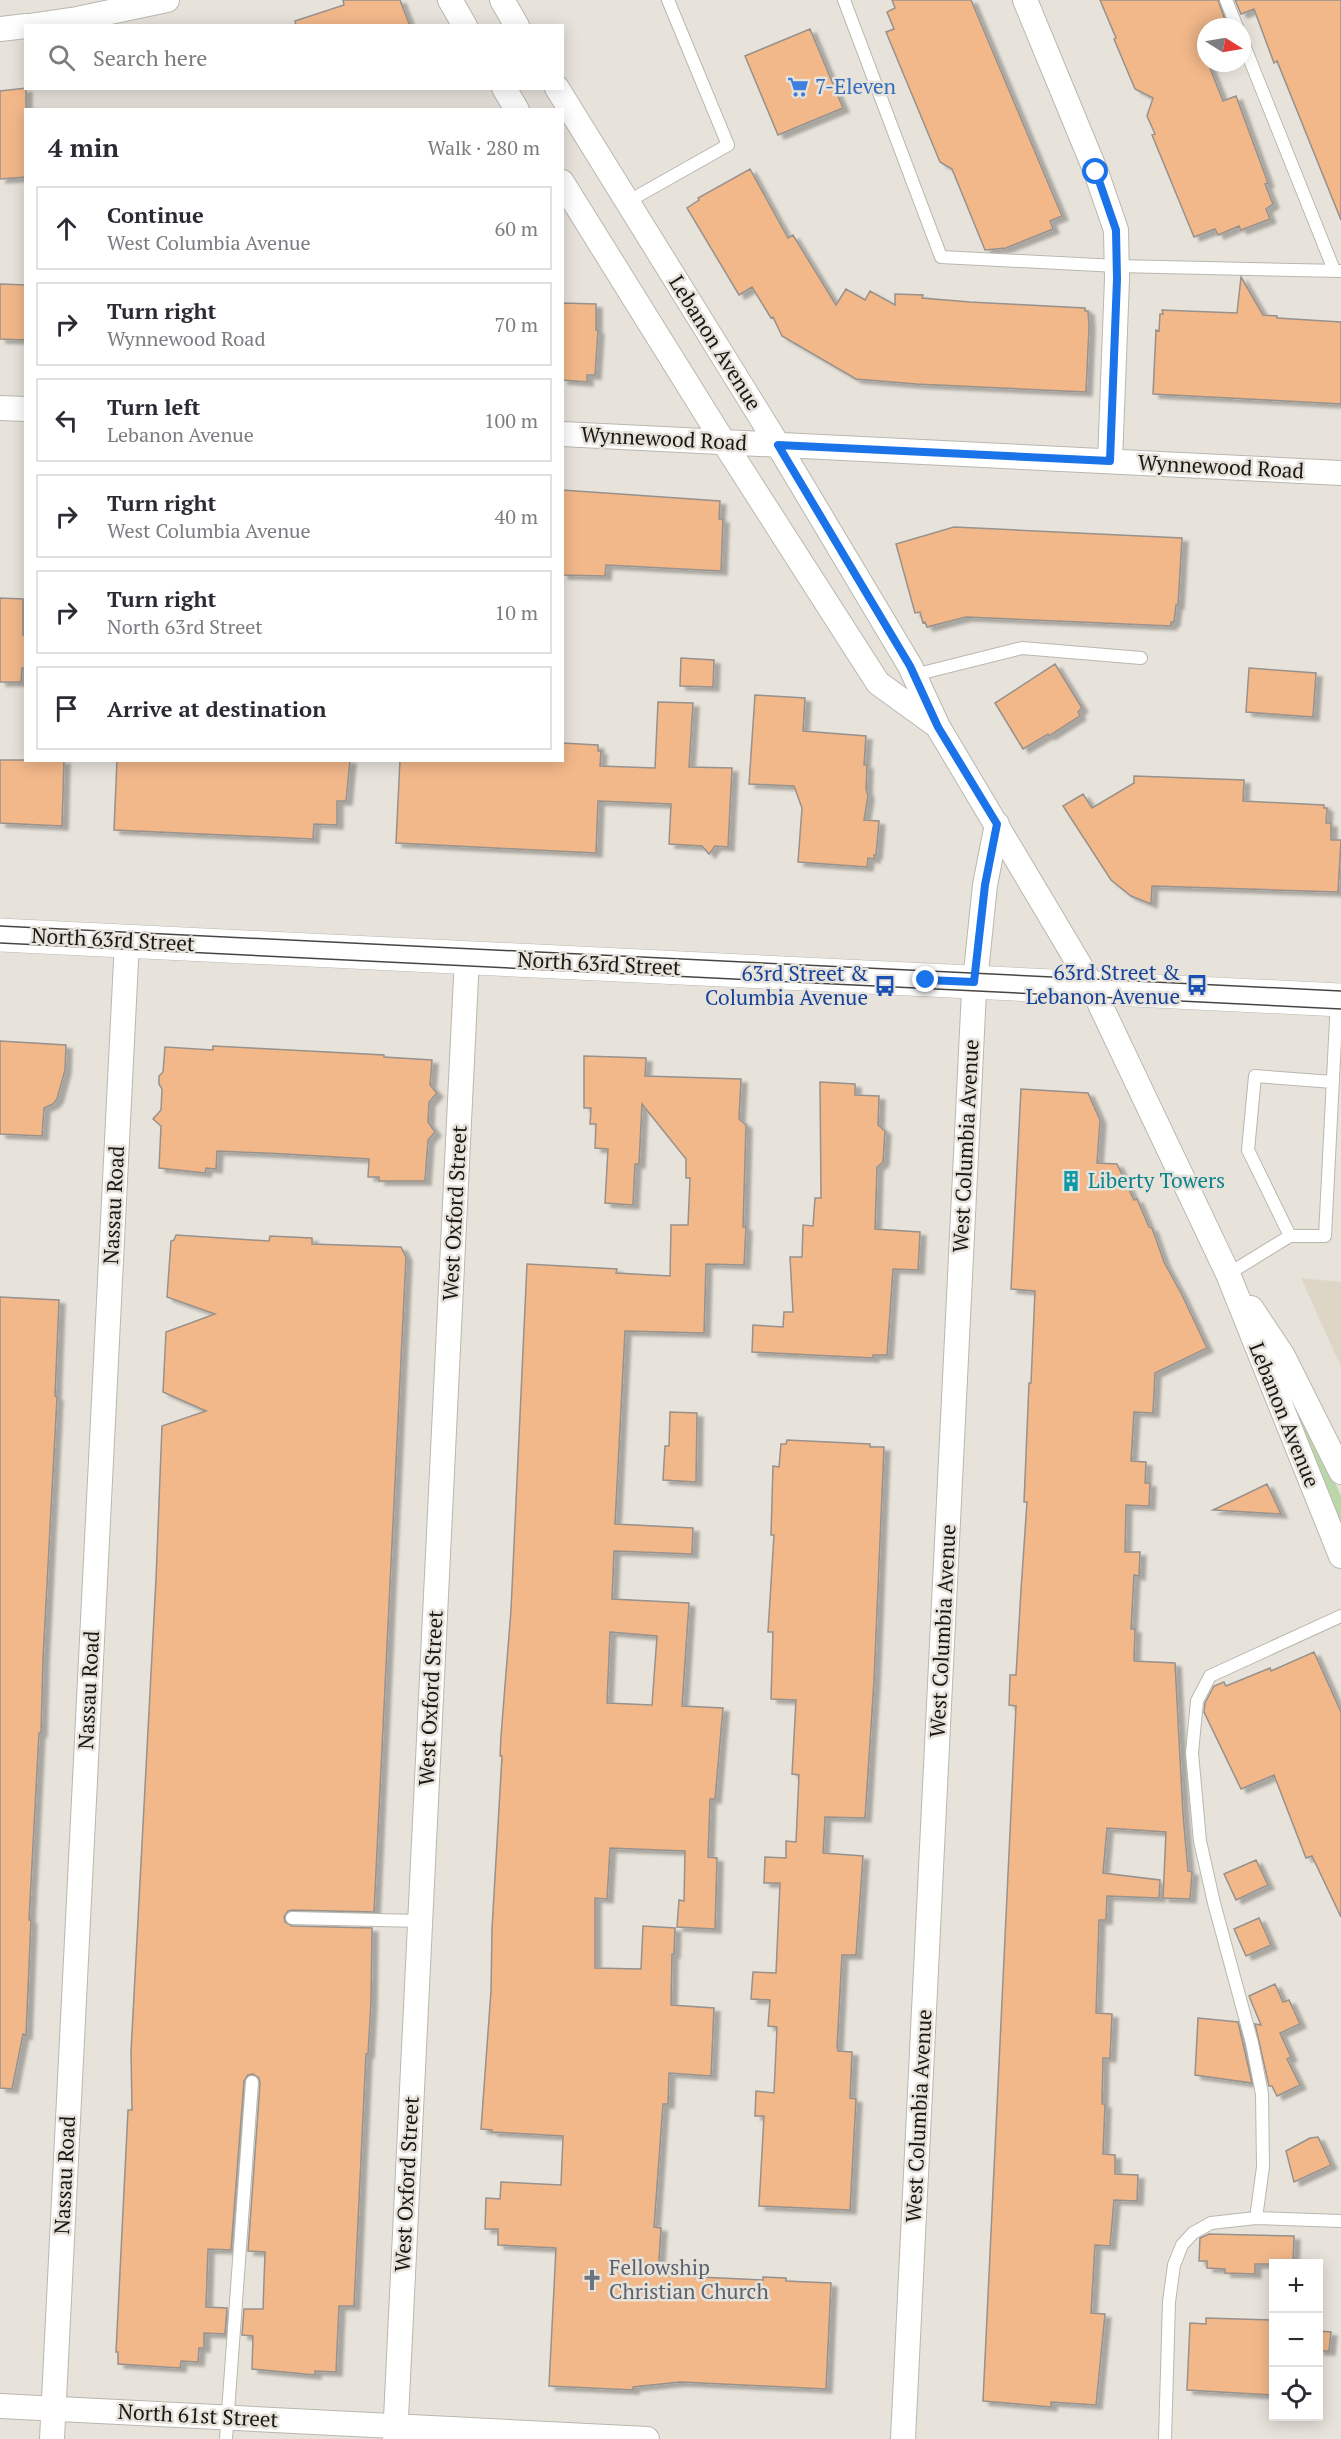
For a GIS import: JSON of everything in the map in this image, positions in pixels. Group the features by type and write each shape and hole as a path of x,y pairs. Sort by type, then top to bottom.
{"main road":[{"name":"North 63rd Street","path":"0,935 1339,1000"}],"street":[{"path":"41,24 167,0"},
{"path":"450,0 464,24"},
{"path":"502,0 517,24"},
{"path":"1025,0 1096,172 1116,230 1117,266 1110,461"},
{"path":"0,29 24,26"},
{"path":"505,90 517,108"},
{"name":"Lebanon Avenue","path":"564,111 627,202 778,445 914,675 938,727 1092,988 1228,1274 1341,1556"},
{"name":"Lebanon Avenue","path":"564,185 723,441 878,683 938,727"},
{"path":"0,408 24,409"},
{"name":"Wynnewood Road","path":"564,434 1341,473"},
{"name":"West Columbia Avenue","path":"903,2439 974,982 985,885 997,824"},
{"name":"Nassau Road","path":"52,2439 127,941"},
{"name":"West Oxford Street","path":"395,2433 467,957"},
{"name":"Lebanon Avenue","path":"1228,1274 1283,1356 1341,1472"},
{"name":"North 61st Street","path":"0,2406 53,2409 227,2428 647,2439"}],"lane":[{"path":"627,202 728,145 668,0"},
{"path":"844,0 941,257 1117,266 1337,271 1251,62"},
{"path":"1226,0 1233,18"},
{"path":"914,675 1022,648 1141,658"},
{"path":"1228,1274 1290,1236 1325,1236 1339,1000"},
{"path":"1290,1236 1248,1150 1255,1076 1333,1082"},
{"path":"1256,2218 1263,2167 1262,2094 1252,2043 1214,1904 1200,1841 1192,1753 1197,1701 1210,1676 1341,1617"},
{"path":"292,1918 420,1921"},
{"path":"227,2428 252,2082"},
{"path":"1165,2439 1169,2302 1174,2265 1182,2246 1193,2233 1211,2223 1256,2218 1341,2221"}],"shaded area":[{"path":"1301,1278 1341,1282 1341,1367"}],"green space":[{"path":"1276,1352 1341,1496 1341,1526 1264,1357"}],"building":[{"path":"343,0 400,0 409,24 296,24 295,21 344,5"},
{"path":"892,0 971,0 1062,216 1050,221 1053,229 1006,248 985,250 952,169 940,162 886,32 894,29 887,12 895,8"},
{"path":"1100,0 1218,0 1224,18 1197,18 1197,72 1212,72 1223,101 1236,96 1268,183 1265,184 1273,204 1266,209 1270,219 1241,230 1239,226 1218,235 1215,229 1194,237 1152,135 1155,134 1147,116 1153,98 1135,89 1114,39 1116,38"},
{"path":"1235,0 1341,0 1341,220 1277,61 1274,63 1254,9 1241,14"},
{"path":"810,29 843,108 778,135 745,56"},
{"path":"24,88 26,90 24,177 0,179 0,91"},
{"path":"750,169 788,238 793,235 836,305 846,289 865,300 870,291 895,305 895,294 923,295 922,298 970,302 1085,308 1085,311 1088,311 1089,327 1086,392 856,379 782,336 773,317 771,318 752,287 739,295 687,208 699,200 698,198"},
{"path":"1241,277 1263,315 1341,322 1341,404 1153,394 1156,330 1159,331 1162,310 1237,313"},
{"path":"0,284 24,285 24,340 0,339"},
{"path":"564,303 596,304 596,330 598,330 595,375 587,375 587,382 564,380"},
{"path":"564,490 720,501 719,519 723,519 721,571 606,565 605,576 564,575"},
{"path":"954,527 1182,538 1178,605 1176,605 1174,622 1171,622 1171,626 966,617 927,627 925,622 923,623 920,612 915,613 896,544"},
{"path":"0,598 23,599 24,668 22,668 21,682 0,682"},
{"path":"681,658 714,660 713,687 680,686"},
{"path":"1055,664 1082,708 1078,712 1080,716 1023,749 995,703"},
{"path":"1249,668 1316,673 1313,717 1246,712"},
{"path":"755,695 805,698 803,731 866,736 864,765 867,765 868,796 864,820 879,821 876,855 874,859 868,858 867,867 798,862 802,808 794,786 749,784"},
{"path":"658,702 693,703 689,767 732,768 728,847 715,846 709,854 702,846 669,844 671,804 598,801 596,853 396,843 400,762 564,762 564,743 598,745 598,751 601,751 600,766 655,768"},
{"path":"0,760 64,762 62,826 0,823"},
{"path":"117,762 350,762 346,801 337,801 337,825 314,824 313,839 114,830"},
{"path":"1134,776 1244,780 1243,801 1324,805 1324,808 1327,808 1326,823 1331,823 1331,840 1341,840 1338,892 1152,886 1151,904 1131,896 1111,880 1063,806 1083,794 1092,808 1134,783"},
{"path":"0,1041 66,1045 65,1070 57,1099 53,1104 44,1108 42,1136 0,1134"},
{"path":"213,1046 384,1055 384,1057 432,1060 430,1085 437,1093 429,1102 428,1122 435,1132 428,1140 425,1181 379,1181 379,1177 368,1177 369,1159 285,1154 217,1151 216,1169 206,1168 205,1173 159,1168 161,1126 153,1119 161,1110 162,1089 159,1076 163,1072 165,1047 213,1050"},
{"path":"584,1056 646,1058 645,1076 741,1079 739,1119 746,1125 744,1265 706,1264 704,1333 625,1331 615,1524 693,1528 692,1554 614,1551 612,1599 689,1603 682,1706 723,1708 715,1799 710,1799 708,1857 717,1858 715,1929 677,1927 679,1900 684,1901 685,1851 610,1848 607,1899 595,1898 595,1968 641,1969 643,1926 675,1928 671,2005 714,2008 711,2076 669,2073 668,2104 663,2104 654,2227 661,2228 658,2275 763,2280 763,2277 786,2278 786,2281 831,2283 826,2389 680,2382 633,2387 633,2390 549,2386 556,2248 498,2245 498,2229 485,2229 486,2198 500,2199 501,2182 561,2185 563,2136 492,2132 492,2130 481,2129 491,1991 492,1929 502,1756 500,1756 511,1610 527,1264 617,1269 616,1273 670,1276 671,1225 688,1225 690,1178 686,1178 686,1159 642,1104 639,1164 635,1164 633,1205 605,1203 608,1149 595,1148 596,1124 590,1124 591,1108 584,1108","holes":["610,1632 657,1636 652,1705 607,1703"]},
{"path":"820,1082 855,1084 855,1095 879,1096 878,1125 885,1131 883,1162 877,1167 875,1229 920,1232 918,1270 893,1269 887,1355 873,1355 873,1358 752,1352 753,1325 783,1327 784,1312 793,1312 790,1257 802,1257 803,1225 813,1226 815,1198 821,1198"},
{"path":"1021,1089 1088,1093 1100,1120 1097,1163 1117,1164 1134,1200 1137,1199 1149,1227 1152,1228 1164,1262 1207,1348 1155,1373 1153,1413 1134,1412 1131,1461 1146,1462 1145,1483 1150,1483 1149,1506 1126,1505 1125,1552 1140,1552 1139,1576 1134,1575 1131,1629 1135,1629 1134,1661 1175,1663 1183,1814 1188,1871 1192,1872 1190,1899 1163,1898 1166,1832 1107,1828 1103,1873 1160,1880 1159,1898 1107,1896 1106,1920 1099,1920 1096,2013 1112,2014 1110,2058 1103,2058 1102,2104 1105,2104 1103,2154 1115,2155 1115,2174 1138,2175 1137,2201 1114,2200 1110,2246 1095,2245 1091,2313 1105,2314 1096,2405 1051,2402 1051,2407 983,2401 1016,1706 1009,1705 1010,1675 1016,1675 1027,1502 1024,1502 1035,1291 1011,1289"},
{"path":"176,1235 269,1241 270,1236 312,1238 312,1244 401,1247 406,1257 374,1912 292,1910 288,1911 284,1917 285,1922 292,1926 372,1928 371,2002 368,2054 366,2054 354,2306 339,2306 336,2372 315,2371 315,2375 252,2369 253,2336 242,2335 244,2309 263,2309 265,2252 248,2251 260,2083 259,2078 253,2074 248,2075 244,2081 231,2250 208,2249 206,2307 227,2308 225,2334 204,2333 204,2348 199,2348 198,2362 181,2361 180,2368 118,2364 118,2352 116,2352 128,2110 132,2110 131,2052 162,1426 206,1411 163,1392 166,1332 215,1314 167,1297 171,1241"},
{"path":"0,1297 59,1300 55,1396 57,1397 41,1733 39,1733 29,1920 31,1920 26,2035 23,2034 12,2089 0,2088"},
{"path":"670,1412 697,1413 696,1482 663,1480 665,1446 669,1446"},
{"path":"787,1440 870,1444 870,1447 884,1447 874,1681 865,1818 825,1817 823,1853 863,1856 856,1955 842,1955 837,2047 838,2051 852,2052 850,2098 856,2099 850,2210 759,2206 764,2116 755,2116 756,2091 774,2093 777,2027 768,2026 770,2000 751,1999 753,1972 776,1973 780,1883 764,1883 765,1857 786,1858 786,1841 796,1842 799,1775 792,1774 796,1700 771,1699 773,1632 768,1632 774,1535 771,1535 773,1466 779,1467 781,1444 786,1444"},
{"path":"1267,1484 1281,1514 1213,1510"},
{"path":"1314,1652 1341,1712 1341,1917 1312,1856 1306,1858 1274,1775 1241,1789 1204,1712 1205,1703 1214,1686 1224,1682 1226,1686 1270,1668 1271,1671"},
{"path":"1256,1860 1268,1885 1236,1900 1224,1874"},
{"path":"1259,1918 1271,1945 1246,1956 1234,1929"},
{"path":"1275,1984 1283,2002 1289,2000 1300,2024 1280,2033 1291,2057 1287,2059 1300,2085 1277,2096 1272,2086 1269,2086 1255,2024 1261,2025 1249,1996"},
{"path":"1198,2018 1238,2022 1252,2083 1195,2075"},
{"path":"1318,2137 1331,2165 1294,2182 1286,2151 1310,2138"},
{"path":"1209,2234 1294,2236 1293,2259 1269,2259 1269,2264 1255,2264 1255,2274 1225,2273 1225,2269 1207,2268 1207,2261 1199,2261 1200,2238"},
{"path":"1206,2318 1269,2320 1269,2395 1187,2390 1190,2323 1206,2324"},
{"path":"1323,2331 1331,2332 1329,2351 1323,2351"}],"tram line":[{"path":"0,926 1341,991"},
{"path":"0,943 1341,1009"}],"place":[{"name":"7-Eleven","path":"798,87"},
{"name":"63rd Street & Lebanon Avenue","path":"1197,985"},
{"name":"63rd Street & Columbia Avenue","path":"885,986"},
{"name":"Liberty Towers","path":"1071,1181"},
{"name":"Fellowship Christian Church","path":"592,2280"}],"route":[{"path":"926,980 974,982 985,885 997,824 938,727 910,666 778,445 1110,461 1117,279 1116,230 1096,172"}]}
